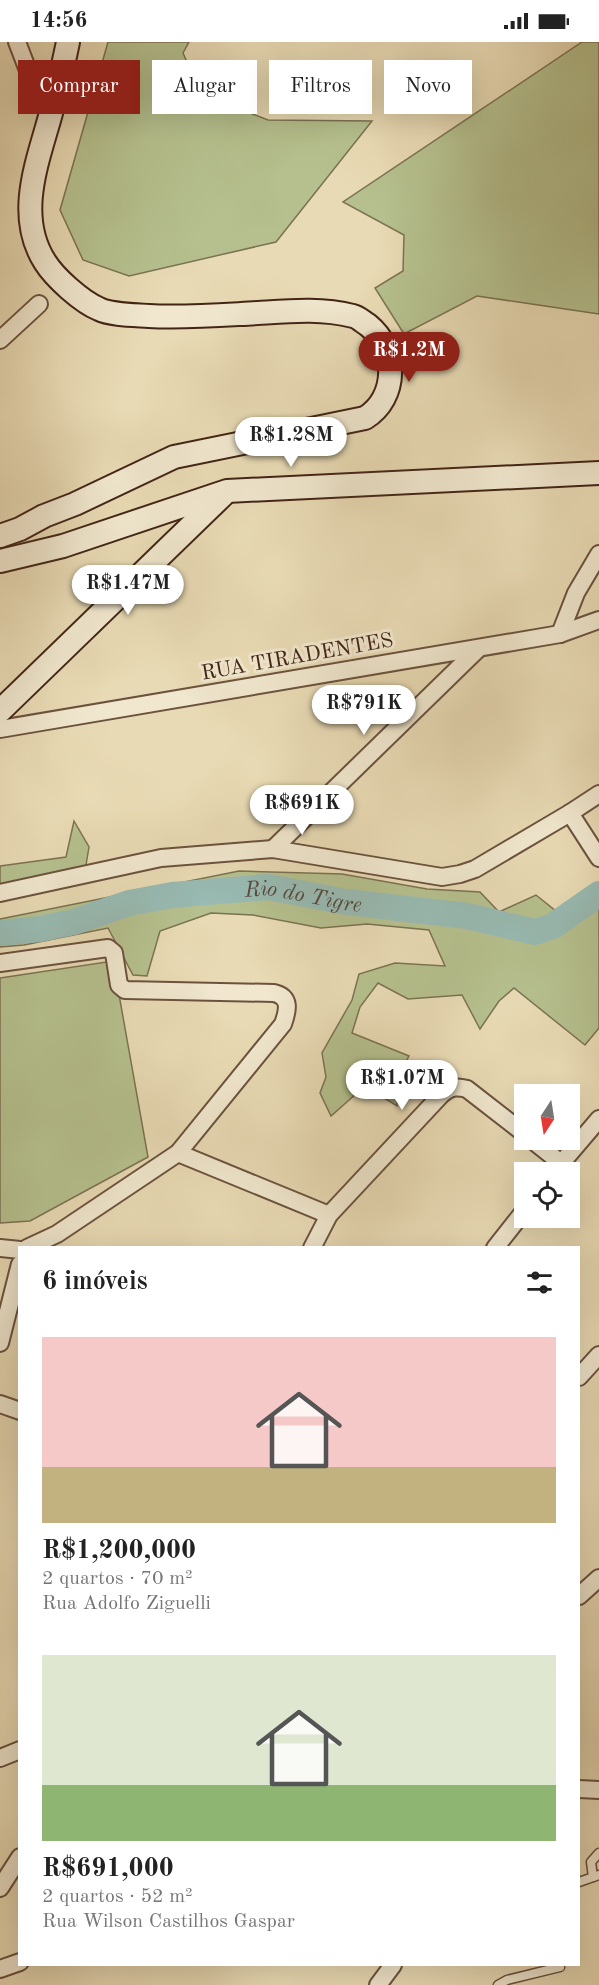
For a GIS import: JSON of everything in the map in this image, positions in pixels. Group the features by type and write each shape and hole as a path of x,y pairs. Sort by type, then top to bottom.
{"main road":[{"path":"64,60 68,42"},
{"path":"0,536 20,529 174,457 365,418 376,411 384,399 390,371 387,347 375,331 356,316 315,309 183,318 135,315 99,310 60,282 44,261 33,237 29,209 32,182 51,114"},
{"path":"0,561 63,546 227,491 599,473"},
{"path":"0,711 227,491"},
{"path":"0,524 44,516"}],"street":[{"path":"17,42 24,60"},
{"path":"0,340 39,304"},
{"path":"560,634 576,593 599,554"},
{"name":"RUA TIRADENTES","path":"0,729 560,634 599,620"},
{"path":"273,849 479,648"},
{"path":"0,893 161,858 273,849 442,877 476,869 599,794"},
{"path":"570,813 599,858"},
{"path":"0,963 102,947 114,953 118,985 125,990 274,993 281,994 288,1006 283,1024 178,1153 57,1233 31,1246"},
{"path":"313,1246 329,1215 450,1088 458,1086 467,1089 514,1125"},
{"path":"562,1162 599,1119"},
{"path":"541,1150 552,1162"},
{"path":"178,1153 329,1215"},
{"path":"497,1246 514,1223"},
{"path":"0,1248 18,1250"},
{"path":"0,1343 18,1272"},
{"path":"580,1376 599,1355"},
{"path":"0,1404 18,1411"},
{"path":"580,1595 599,1578"},
{"path":"0,1758 18,1751"},
{"path":"580,1789 599,1790"},
{"path":"0,1888 18,1860"},
{"path":"0,1969 18,1963"},
{"path":"378,1985 392,1966"}],"lane":[{"path":"580,1882 596,1876 591,1862 599,1853"},
{"path":"498,1985 507,1980 561,1967"}],"green space":[{"path":"108,42 189,42 183,53 186,60 152,60 152,114 253,114 268,120 372,121 276,242 129,276 83,260 60,210 87,114 140,114 140,60 103,60"},
{"path":"582,42 599,42 599,314 477,296 404,334 375,288 403,271 404,235 343,202"},
{"path":"74,821 89,847 85,871 0,891 0,866 66,857"},
{"path":"239,871 342,874 427,889 480,892 499,912 536,895 556,911 599,887 599,1028 585,1045 514,988 499,1001 480,1029 462,995 408,999 378,983 360,1007 352,1033 409,1056 397,1079 397,1106 365,1086 331,1116 320,1093 326,1077 322,1053 352,1000 359,974 395,963 445,966 429,930 367,924 321,928 253,915 211,913 160,931 147,976 133,975 108,928 24,945 0,947 0,919"},
{"path":"113,961 148,1157 30,1221 0,1223 0,978"}],"waterway":[{"name":"Rio do Tigre","path":"0,933 40,929 74,922 129,903 172,895 268,887 346,902 467,916 535,932 553,926 599,894"}]}
